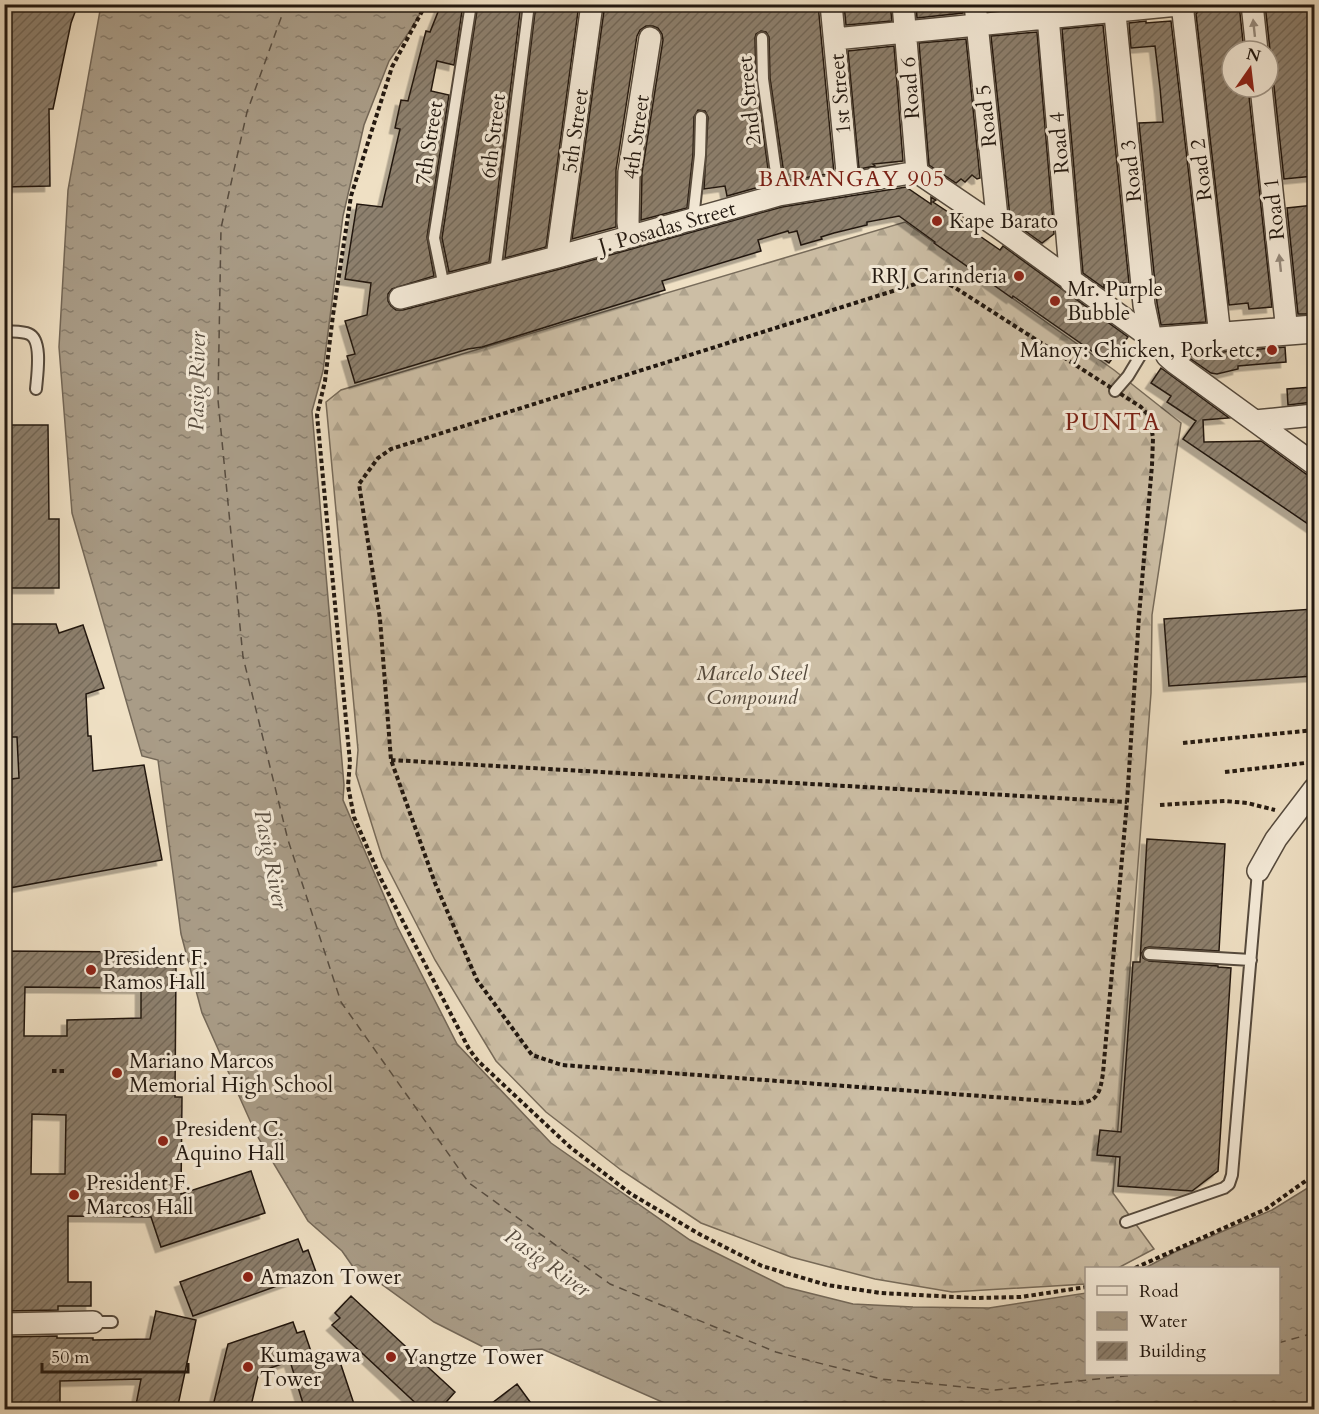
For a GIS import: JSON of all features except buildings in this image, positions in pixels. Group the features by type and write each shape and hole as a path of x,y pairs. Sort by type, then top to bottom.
{"street":[{"name":"5th Street","path":"557,257 592,4"},
{"name":"1st Street","path":"831,4 848,183"},
{"name":"Road 6","path":"903,4 917,172"},
{"path":"835,39 905,31 976,14 1188,4"},
{"path":"1252,4 1256,39"},
{"name":"Road 2","path":"1182,5 1220,336"},
{"name":"Road 3","path":"1114,8 1144,304 1155,340"},
{"name":"Road 4","path":"1048,11 1071,282"},
{"name":"Road 5","path":"976,14 998,227"},
{"name":"4th Street","path":"630,237 629,172 650,38"},
{"name":"Road 1","path":"1262,99 1287,332"},
{"name":"J. Posadas Street","path":"400,298 779,195 917,172"},
{"path":"917,172 1155,340 1174,363 1314,464"},
{"path":"1155,340 1314,329"},
{"path":"1255,422 1314,415"},
{"path":"1258,871 1276,839 1314,789"},
{"path":"4,1324 102,1322"}],"lane":[{"name":"7th Street","path":"444,287 434,238 471,4"},
{"name":"6th Street","path":"495,273 529,4"},
{"name":"2nd Street","path":"762,38 763,79 779,195"},
{"path":"693,219 700,155 701,117"},
{"path":"4,331 28,334 33,338 38,348 36,389"},
{"path":"1115,391 1155,340"},
{"path":"1126,1222 1224,1188 1229,1184 1232,1175 1258,871"},
{"path":"1149,954 1251,960"}],"path":[{"path":"426,4 392,67 351,196 333,315 326,381 317,415 350,762 350,795 354,817 381,879 469,1049 478,1061 570,1147 631,1194 762,1266 828,1285 893,1294 974,1298 1021,1297 1085,1287"},
{"path":"928,280 939,280 954,286 1115,391 1141,407 1149,416 1153,438 1127,802 1101,1087 1096,1098 1085,1103 1075,1103 562,1065 532,1055 477,980 435,883 391,760 380,619 359,484 378,458 391,449 928,280"},
{"path":"1183,743 1314,730"},
{"path":"391,760 1127,802"},
{"path":"1225,772 1314,762"},
{"path":"1160,805 1225,801 1247,803 1294,815"},
{"path":"52,1071 67,1071"},
{"path":"1139,1267 1266,1209 1314,1175"}],"green space":[{"name":"Marcelo Steel Compound","path":"905,222 1114,370 1181,423 1152,615 1151,693 1113,1193 1154,1249 1120,1267 1085,1267 1085,1284 952,1292 875,1279 791,1257 701,1223 621,1170 546,1112 496,1061 435,960 382,857 356,774 358,750 326,402 341,390"}],"water":[{"name":"Pasig River","path":"101,5 425,5 389,61 364,125 343,216 323,371 312,411 344,785 343,800 397,926 457,1044 551,1143 690,1240 785,1287 853,1304 913,1307 989,1308 1085,1293 1085,1375 1280,1375 1280,1267 1147,1267 1175,1252 1272,1210 1314,1184 1314,1409 678,1409 542,1349 524,1350 517,1359 497,1354 434,1322 370,1276 356,1271 342,1251 308,1221 256,1134 202,1013 181,934 158,760 142,756 72,513 59,347 68,190"}],"ferry route":[{"path":"286,4 247,112 221,228 218,400 243,657 288,840 341,1002 469,1183 610,1284 776,1352 881,1379 995,1390 1134,1375"},
{"path":"1280,1342 1314,1333"}],"place":[{"name":"Kape Barato","path":"937,221"},
{"name":"RRJ Carinderia","path":"1019,276"},
{"name":"Mr. Purple Bubble","path":"1055,301"},
{"name":"Manoy: Chicken, Pork etc.","path":"1272,350"},
{"name":"President F. Ramos Hall","path":"91,970"},
{"name":"Mariano Marcos Memorial High School","path":"117,1073"},
{"name":"President C. Aquino Hall","path":"163,1141"},
{"name":"President F. Marcos Hall","path":"74,1195"},
{"name":"Amazon Tower","path":"248,1277"},
{"name":"Yangtze Tower","path":"391,1357"},
{"name":"Kumagawa Tower","path":"248,1367"}],"district":[{"name":"BARANGAY 905","path":"852,178"},
{"name":"PUNTA","path":"1113,422"}]}
